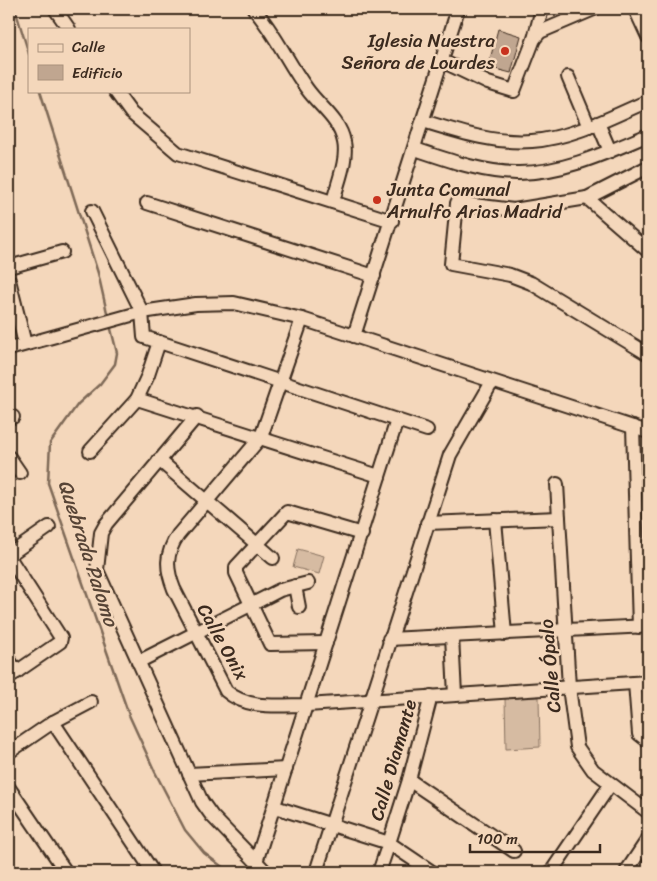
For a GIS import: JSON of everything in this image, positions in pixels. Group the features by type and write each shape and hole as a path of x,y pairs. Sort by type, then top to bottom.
{"street":[{"path":"55,9 67,28"},
{"path":"254,9 285,51 308,90 342,133 345,153 333,202"},
{"path":"354,336 458,9"},
{"path":"442,61 488,83 514,91 534,39 542,9"},
{"path":"534,39 540,32 594,9"},
{"path":"635,9 648,37"},
{"path":"568,77 593,125 610,151"},
{"path":"116,92 131,112 178,153 392,221"},
{"path":"423,121 464,133 508,141 533,141 569,134 648,101"},
{"path":"415,149 465,165 517,173 558,168 610,151 648,135"},
{"path":"648,167 587,198 514,210 457,203 451,264 453,266 510,275 531,283 648,354"},
{"path":"587,198 611,220 646,244"},
{"path":"147,203 374,276"},
{"path":"92,211 142,312 144,337 427,430"},
{"path":"9,267 62,252"},
{"path":"9,280 25,344"},
{"path":"9,348 142,312 196,304 221,303 254,306 302,319 648,432"},
{"name":"Calle Onix","path":"302,319 282,382 261,437 207,500 171,546 167,559 168,573 195,633 226,691 236,700 253,705 307,704 648,682"},
{"path":"90,451 137,399 148,375 159,342"},
{"path":"316,872 389,639 450,454 492,382"},
{"path":"137,399 197,416 379,476"},
{"path":"197,416 103,528 98,574 189,774 212,816 266,872"},
{"path":"256,862 275,808 397,420"},
{"path":"389,639 566,632 643,626 633,427"},
{"path":"9,458 20,473"},
{"path":"159,460 273,558"},
{"name":"Calle Ópalo","path":"557,484 569,687 577,747 589,765 610,784 648,812"},
{"path":"326,643 270,644 236,570 256,544 287,512 362,534"},
{"path":"427,523 559,518"},
{"path":"496,520 504,634"},
{"path":"9,660 13,675 60,642 61,638 9,556 49,527"},
{"path":"138,662 280,590 308,583"},
{"path":"294,586 299,608"},
{"path":"452,636 455,695"},
{"path":"635,683 639,734 648,741"},
{"name":"Calle Diamante","path":"432,696 409,780 389,843 432,872"},
{"path":"9,752 53,722 91,702"},
{"path":"53,722 153,872"},
{"path":"189,774 286,769"},
{"path":"409,780 514,851"},
{"path":"551,872 610,784"},
{"path":"9,788 66,872"},
{"path":"275,808 389,843 380,872"},
{"path":"626,872 648,839"}],"shaded area":[{"path":"298,549 324,556 319,574 293,567"},
{"path":"539,697 540,747 506,749 505,698"}],"building":[{"name":"Iglesia Nuestra Señora de Lourdes","path":"498,29 521,36 511,73 488,67"}],"waterway":[{"name":"Quebrada Palomo","path":"15,9 28,51"},
{"name":"Quebrada Palomo","path":"40,92 98,273 108,317"},
{"name":"Quebrada Palomo","path":"110,325 117,353 115,364 100,384 78,404 50,443 48,483 129,715 155,772 185,830 204,853 229,872"}],"place":[{"name":"Iglesia Nuestra Señora de Lourdes","path":"505,51"},
{"name":"Junta Comunal Arnulfo Arias Madrid","path":"377,200"}]}
